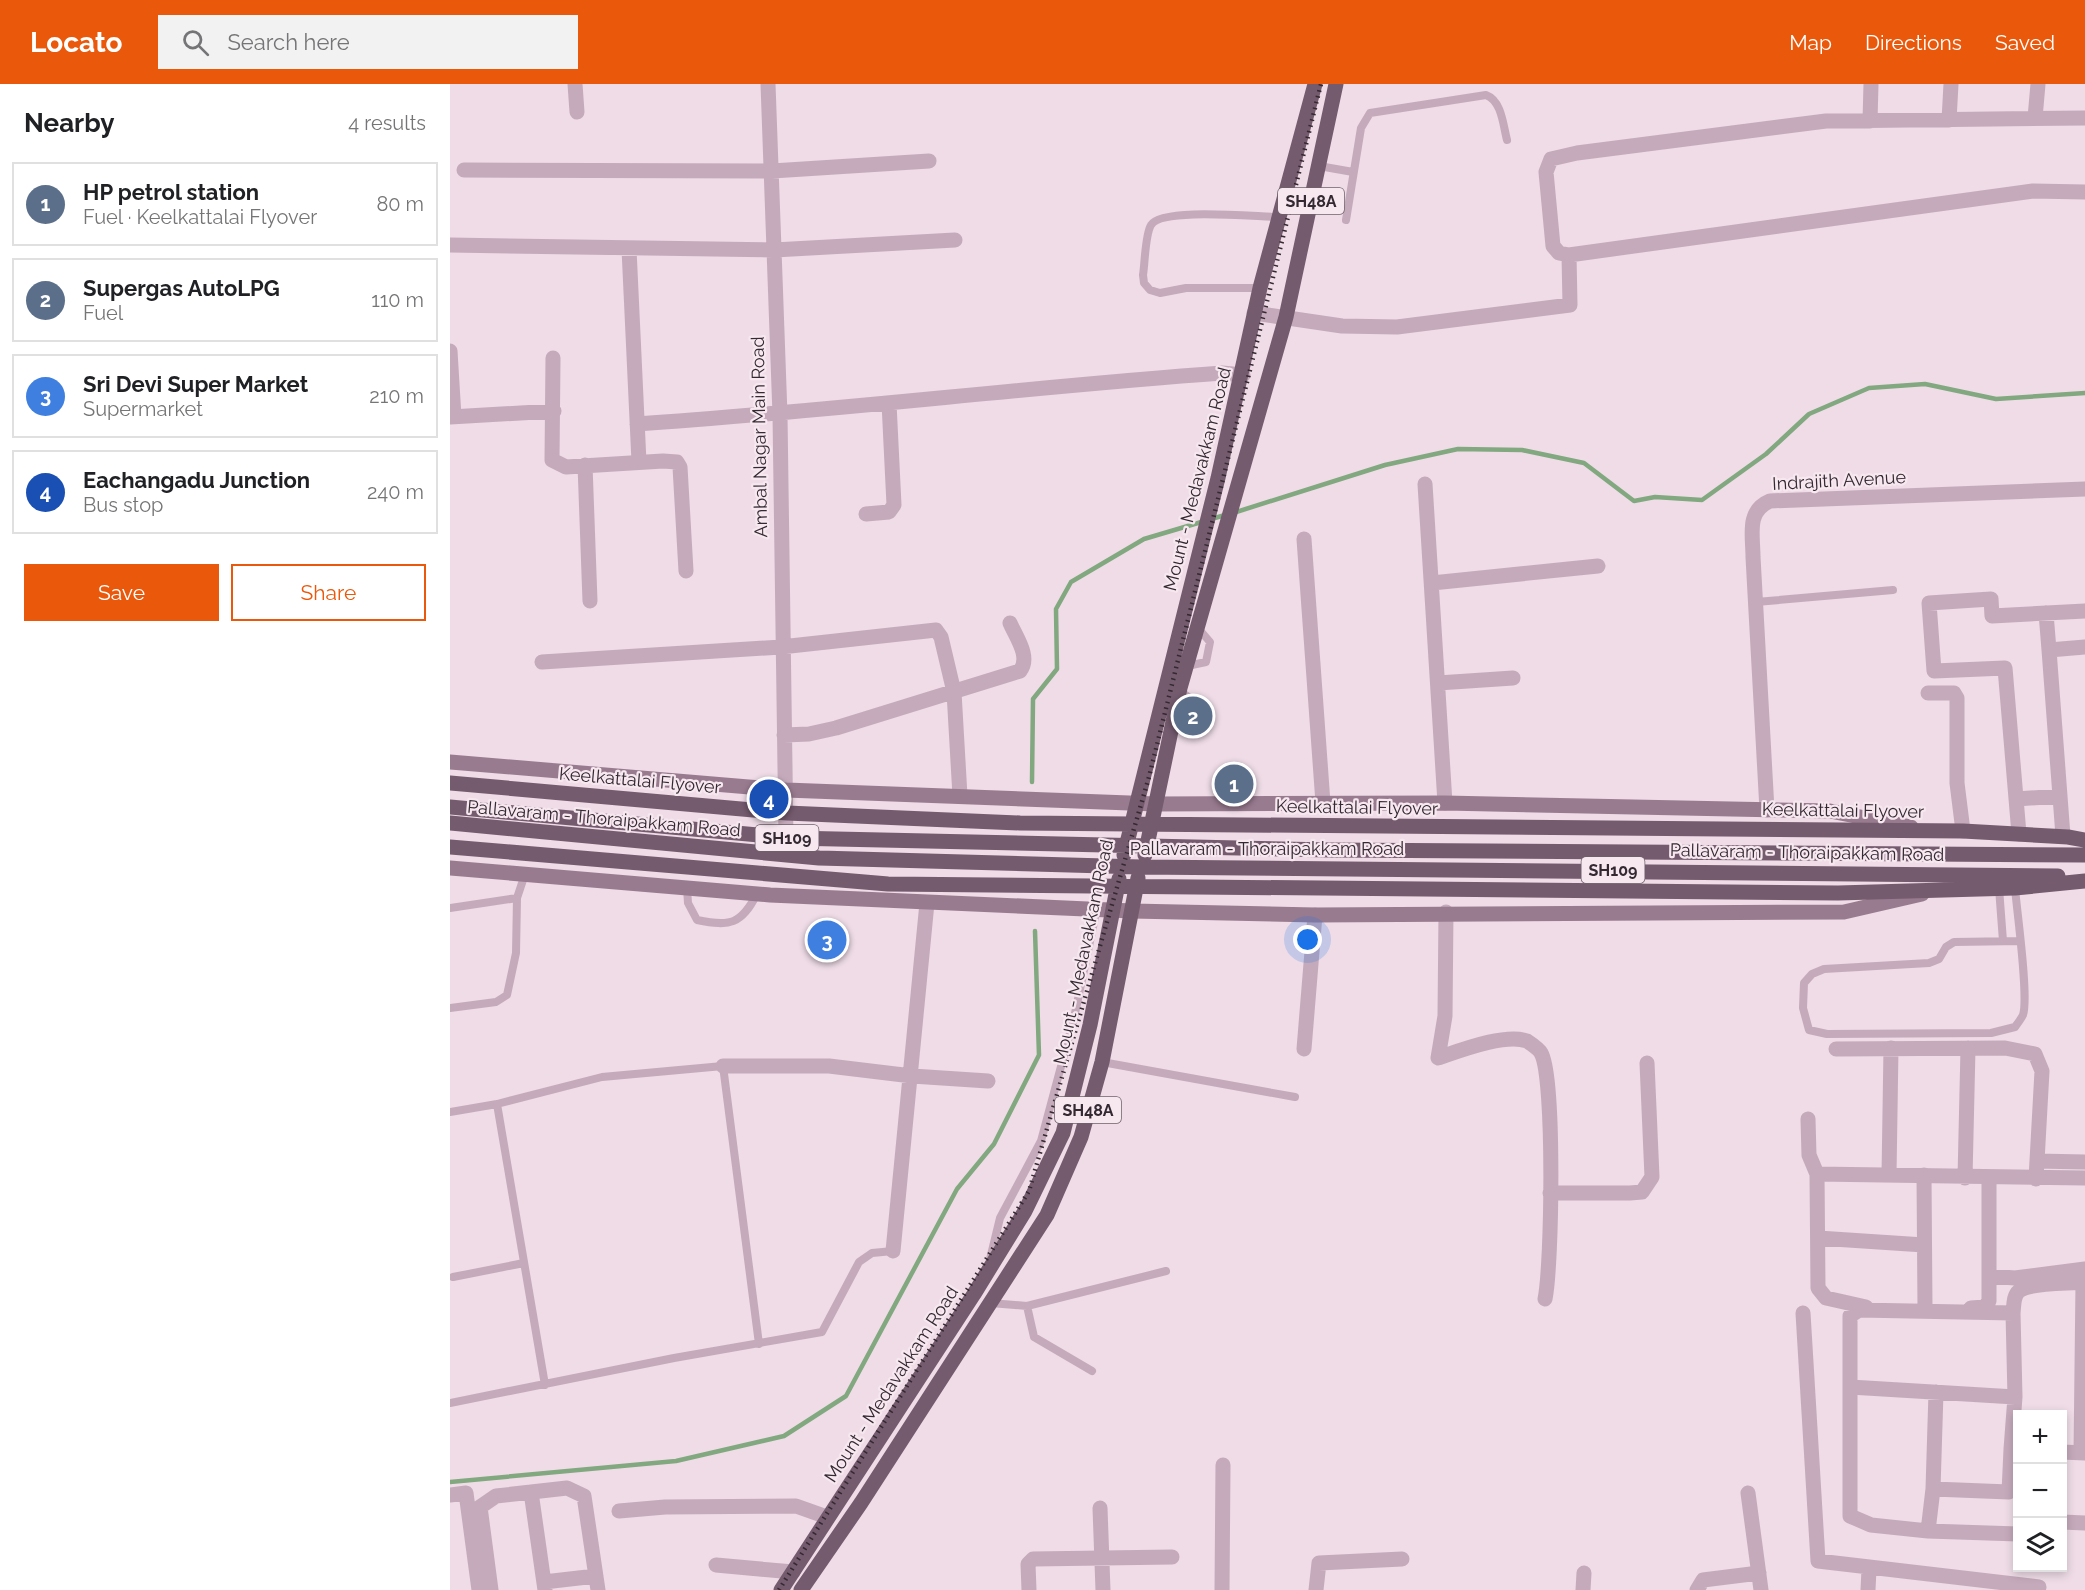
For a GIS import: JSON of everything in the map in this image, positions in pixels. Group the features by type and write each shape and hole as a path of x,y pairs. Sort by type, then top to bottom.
{"main road":[{"name":"Mount - Medavakkam Road","path":"781,1590 986,1275 1025,1211 1063,1132 1090,1025 1126,845 1243,375 1260,288 1311,106 1315,84"},
{"name":"SH48A","path":"801,1590 861,1503 1047,1215 1081,1137 1102,1062 1141,867 1148,846 1180,692 1286,317 1336,84"},
{"name":"Keelkattalai Flyover","path":"450,783 787,813 1020,823 1855,829 1963,831 2085,840"},
{"name":"Pallavaram - Thoraipakkam Road","path":"450,807 786,838 1342,850 2085,855"},
{"name":"Pallavaram - Thoraipakkam Road","path":"450,823 819,858 1141,867 2085,876"},
{"path":"450,847 888,884 1838,893 2015,888 2085,881"}],"street":[{"path":"575,84 577,112"},
{"name":"Ambal Nagar Main Road","path":"768,84 780,414 781,647 786,838"},
{"path":"1870,121 1871,84"},
{"path":"1948,120 1951,84"},
{"path":"2035,118 2038,84"},
{"path":"2085,118 1826,121 1577,153 1551,159 1545,172 1553,246 1559,253 1569,255 2033,191 2085,192"},
{"path":"464,170 772,171 928,161"},
{"path":"450,245 774,250 955,240"},
{"path":"629,249 639,462"},
{"path":"1254,313 1342,326 1397,327 1570,305 1569,255"},
{"path":"450,351 452,417 554,411"},
{"path":"553,358 552,460 566,467 672,461 680,467 686,571"},
{"path":"637,424 780,414 1071,384 1222,374 1243,375"},
{"path":"866,514 889,512 894,505 889,403"},
{"path":"585,465 590,602"},
{"path":"1425,484 1445,803"},
{"name":"Indrajith Avenue","path":"1767,810 1753,515 1759,506 1770,501 2085,489"},
{"path":"1304,539 1323,803"},
{"path":"1432,583 1598,566"},
{"path":"2019,834 2005,668 1934,671 1929,603 1991,599 1992,616 2085,611"},
{"path":"2046,613 2063,837"},
{"path":"784,735 809,734 837,728 1020,670 1024,665 1024,655 1010,623"},
{"path":"542,663 781,647 936,630 941,637 954,692 960,796"},
{"path":"2049,650 2085,647"},
{"path":"1438,683 1513,678"},
{"path":"1928,693 1947,691 1954,693 1956,698 1958,783 1963,831"},
{"path":"450,762 786,790 1156,804 1445,803 1830,811 1932,831"},
{"path":"2016,799 2060,795"},
{"path":"450,868 757,894 1132,911 1316,915 1446,912 1845,912 1942,890"},
{"path":"893,1251 912,1076 927,903"},
{"path":"1446,912 1445,1016 1438,1058 1499,1041 1526,1041 1540,1052 1548,1084 1549,1284 1545,1299"},
{"path":"1304,1049 1316,915"},
{"path":"1889,1175 1891,1048"},
{"path":"1965,1178 1968,1048"},
{"path":"1836,1049 2005,1048 2036,1054 2042,1071 2036,1179"},
{"path":"1550,1192 1630,1193 1642,1192 1647,1186 1652,1177 1647,1063"},
{"path":"723,1066 829,1066 912,1076 988,1081"},
{"path":"1808,1119 1809,1155 1817,1174 1818,1287 1826,1298 1858,1307 1985,1307 1989,1301 1989,1178"},
{"path":"2037,1161 2085,1162"},
{"path":"1817,1174 2085,1178"},
{"path":"1924,1175 1924,1308"},
{"path":"1818,1238 1924,1245"},
{"path":"1989,1276 2084,1278"},
{"path":"2015,1410 2013,1313 2015,1298 2019,1291 2032,1286 2084,1278"},
{"path":"2067,1452 2083,1453 2084,1278"},
{"path":"2013,1313 1859,1310 1852,1312 1850,1387 1851,1516 1871,1525 1928,1531 2013,1534"},
{"path":"1803,1313 1818,1561 1869,1569 2039,1587"},
{"path":"1850,1387 2015,1397"},
{"path":"1928,1531 1933,1489 1936,1392"},
{"path":"1222,1590 1223,1465"},
{"path":"491,1590 480,1507 485,1501 496,1496 531,1492 567,1488 584,1496 597,1583 544,1586 531,1492"},
{"path":"1933,1489 2013,1492"},
{"path":"450,1495 466,1493 479,1590"},
{"path":"1748,1493 1761,1590"},
{"path":"619,1511 664,1507 796,1506 827,1517"},
{"path":"1100,1508 1103,1590"},
{"path":"2067,1522 2085,1522"},
{"path":"1029,1590 1028,1564 1033,1559 1172,1557"},
{"path":"1316,1590 1319,1563 1402,1559"},
{"path":"716,1564 793,1572"},
{"path":"1868,1590 1869,1569"},
{"path":"1583,1590 1584,1573"},
{"path":"1697,1590 1703,1581 1759,1573"}],"lane":[{"path":"1346,220 1362,122 1370,113 1377,110 1486,95 1492,98 1498,106 1507,140"},
{"path":"1319,166 1353,172"},
{"path":"1260,288 1186,288 1160,293 1150,290 1144,283 1143,275 1150,225 1158,218 1173,215 1279,217"},
{"path":"1756,602 1893,590"},
{"path":"1172,731 1195,724 1198,715 1194,701 1180,692"},
{"path":"450,1008 496,1002 507,995 516,952 517,898 525,874"},
{"path":"687,888 691,910 697,920 711,923 733,923 740,919 757,894"},
{"path":"1999,888 2004,941"},
{"path":"2015,888 2020,941 2024,1007 2023,1014 2015,1027 1991,1034 1827,1034 1809,1030 1803,1008 1804,983 1812,974 1824,969 1929,963 1939,959 1946,947 1954,942 2020,941"},
{"path":"450,908 517,898"},
{"path":"986,1275 1000,1218 1041,1141 1074,1018 1097,908"},
{"path":"1102,1062 1294,1097"},
{"path":"450,1112 496,1104 602,1077 723,1066 759,1344"},
{"path":"496,1104 545,1385"},
{"path":"450,1403 674,1358 822,1332 859,1262 872,1253 893,1251"},
{"path":"453,1277 524,1263"},
{"path":"989,1302 1027,1306 1166,1271"},
{"path":"1027,1306 1034,1337 1092,1371"}],"waterway":[{"path":"1233,513 1385,465 1458,449 1522,450 1584,463 1634,501 1655,497 1702,500 1766,454 1809,414 1869,388 1925,384 1996,399 2085,393"},
{"path":"1032,782 1033,699 1057,669 1056,609 1071,582 1144,539 1225,515"},
{"path":"450,1482 676,1461 784,1436 846,1396 957,1189 994,1144 1039,1055 1035,931"}],"railway":[{"path":"779,1590 1029,1191 1149,777 1321,84"}],"place":[{"name":"Supergas AutoLPG","path":"1193,716"},
{"name":"HP petrol station","path":"1234,784"},
{"name":"Eachangadu Junction","path":"769,799"},
{"name":"Sri Devi Super Market","path":"827,940"}]}
